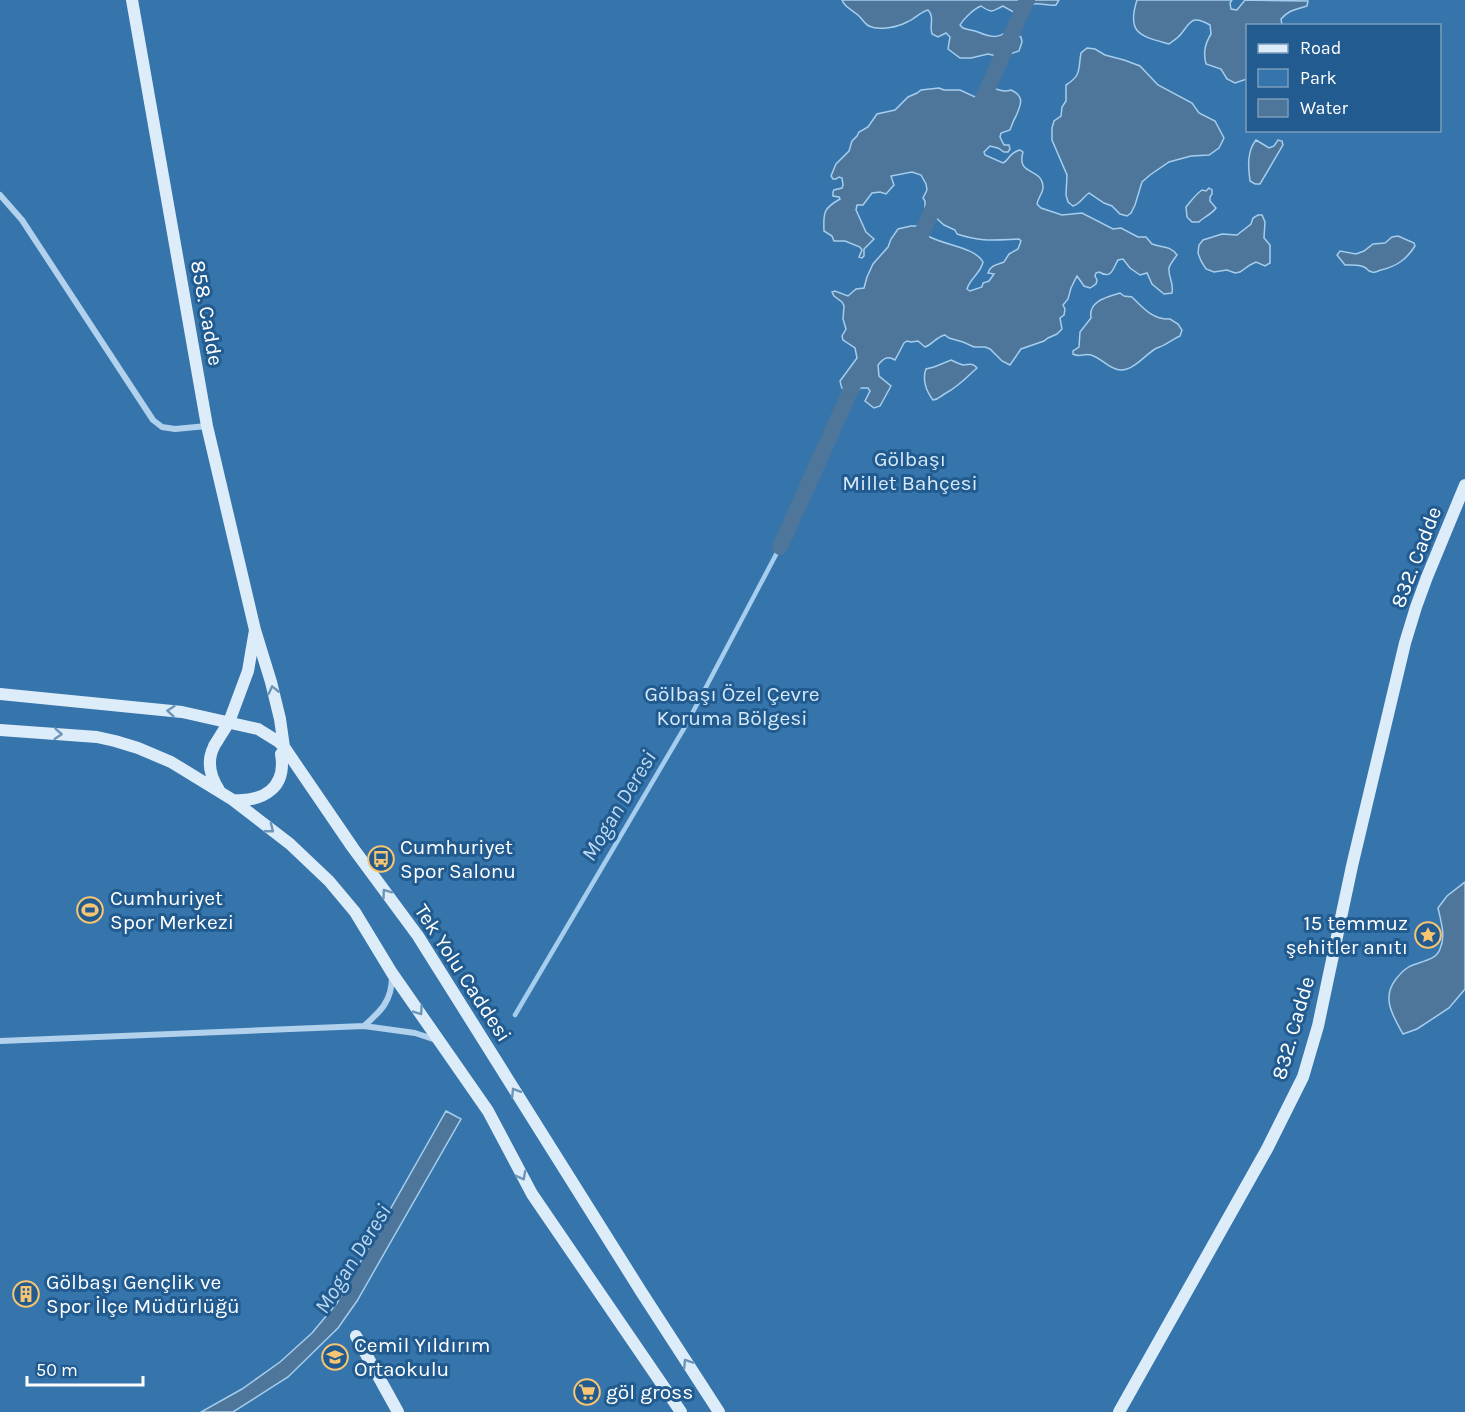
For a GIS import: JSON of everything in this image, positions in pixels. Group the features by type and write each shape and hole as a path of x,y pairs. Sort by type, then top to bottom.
{"main road":[{"name":"858. Cadde","path":"132,0 207,426 255,630 271,682 284,747"},
{"name":"832. Cadde","path":"1119,1412 1262,1158 1303,1077 1323,1003 1352,866 1405,643 1423,587 1465,484"},
{"name":"858. Cadde","path":"214,746 229,722 248,671 255,630"},
{"name":"Tek Yolu Caddesi","path":"0,693 182,712 258,729 284,747 418,936 719,1412"},
{"path":"221,792 210,770 210,758 214,746 227,732 249,727"},
{"path":"0,730 97,737 116,741 171,762 233,800 290,844 329,880 355,912 392,973 488,1111 532,1194 681,1412"},
{"path":"270,736 280,750 282,762"},
{"path":"233,800 251,800 273,789 279,779 284,747"},
{"path":"356,1336 398,1412"}],"street":[{"path":"0,195 22,220 153,420 162,427 175,429 207,426"},
{"path":"364,1026 384,1007 392,986 392,973"},
{"path":"0,1041 364,1026 415,1033 440,1042"}],"green space":[{"name":"Gölbaşı Özel Çevre Koruma Bölgesi","path":"0,0 1465,0 1465,1412 0,1412"}],"water":[{"path":"842,0 1059,0 1056,5 1031,5 1015,13 1003,6 992,11 978,7 960,25 990,36 997,36 1008,31 1021,37 1019,51 1001,57 988,54 960,58 948,49 950,37 946,33 938,37 932,34 931,16 928,10 903,24 878,28 868,25"},
{"path":"1137,0 1232,0 1231,9 1237,10 1245,0 1308,1 1307,6 1287,13 1281,19 1282,24 1246,24 1246,79 1235,83 1227,79 1221,69 1206,64 1205,52 1211,34 1210,25 1199,20 1192,21 1169,44 1151,39 1138,32 1133,20"},
{"path":"1087,48 1140,66 1158,85 1192,103 1199,113 1215,121 1224,138 1219,148 1209,155 1191,156 1169,162 1150,175 1142,182 1135,205 1127,216 1120,214 1112,206 1089,193 1073,206 1068,202 1067,175 1052,140 1054,121 1061,116 1062,107 1066,101 1066,85 1077,75 1081,53"},
{"path":"939,88 960,90 975,97 986,90 993,89 1015,92 1021,101 1019,108 1010,130 1001,133 1000,137 1004,145 1009,145 1010,149 1004,152 990,146 984,152 985,155 1003,163 1016,151 1023,152 1023,165 1041,180 1043,188 1037,204 1041,208 1062,215 1082,213 1113,229 1121,228 1138,237 1146,237 1152,244 1172,250 1177,255 1169,268 1172,293 1164,294 1152,284 1147,273 1140,275 1123,259 1118,260 1109,274 1096,273 1096,284 1090,288 1084,286 1077,276 1068,299 1063,305 1064,315 1060,318 1062,329 1044,341 1021,349 1010,365 1002,361 990,349 974,347 945,335 925,347 918,341 907,341 895,360 885,358 878,365 879,376 891,386 880,406 874,408 865,401 870,391 868,388 860,388 853,397 850,397 842,388 840,381 857,358 855,348 843,340 842,336 846,329 843,319 844,306 832,292 848,296 856,289 864,288 873,264 888,247 898,229 917,226 923,233 934,239 979,257 983,262 968,285 967,289 970,291 982,287 983,283 989,281 994,274 988,273 991,268 1004,262 1009,254 1018,249 1021,241 1019,239 981,239 957,234 955,230 925,211 923,198 927,190 926,184 921,175 912,172 891,176 894,185 886,194 872,193 863,205 857,205 856,210 866,232 874,239 864,249 862,258 859,257 862,250 860,247 845,241 834,241 832,236 824,231 826,211 840,199 833,196 833,192 842,188 843,185 842,178 833,179 831,176 836,164 849,151 852,141 859,132 868,127 877,114 895,110 908,97 921,90"},
{"path":"1256,140 1269,148 1274,146 1278,140 1282,141 1283,145 1260,184 1250,181 1249,176 1250,154"},
{"path":"1209,188 1212,190 1210,201 1216,208 1199,222 1192,222 1187,217 1186,207 1202,190 1206,191"},
{"path":"1258,215 1262,215 1265,222 1264,238 1270,245 1270,263 1265,266 1256,262 1235,273 1227,270 1214,272 1206,269 1198,253 1199,245 1203,240 1222,234 1237,235"},
{"path":"1398,236 1414,243 1415,246 1401,262 1376,272 1360,265 1345,265 1337,255 1340,251 1356,254 1373,244 1385,243 1392,237"},
{"path":"1120,293 1132,297 1158,318 1170,319 1182,330 1180,336 1155,349 1125,370 1112,368 1091,355 1073,354 1073,351 1079,347 1080,332 1091,318 1092,307"},
{"path":"951,360 963,365 972,364 977,368 954,388 933,400 925,385 926,369"},
{"path":"1465,882 1465,989 1449,1008 1417,1029 1403,1034 1390,1007 1389,993 1396,979 1406,969 1438,953 1443,934 1438,908 1447,896"},
{"path":"446,1111 461,1119 357,1301 338,1328 288,1377 233,1412 201,1412 242,1389 280,1362 312,1333 337,1303"}],"waterway":[{"path":"977,112 1027,0"},
{"path":"914,251 939,195"},
{"path":"780,547 857,376"},
{"name":"Mogan Deresi","path":"515,1015 686,725 780,547"}],"place":[{"name":"Cumhuriyet Spor Salonu","path":"381,859"},
{"name":"Cumhuriyet Spor Merkezi","path":"90,910"},
{"name":"15 temmuz şehitler anıtı","path":"1428,935"},
{"name":"Gölbaşı Gençlik ve Spor İlçe Müdürlüğü","path":"26,1294"},
{"name":"Cemil Yıldırım Ortaokulu","path":"335,1357"},
{"name":"göl gross","path":"587,1392"}],"park label":[{"name":"Gölbaşı Millet Bahçesi","path":"910,471"}]}
